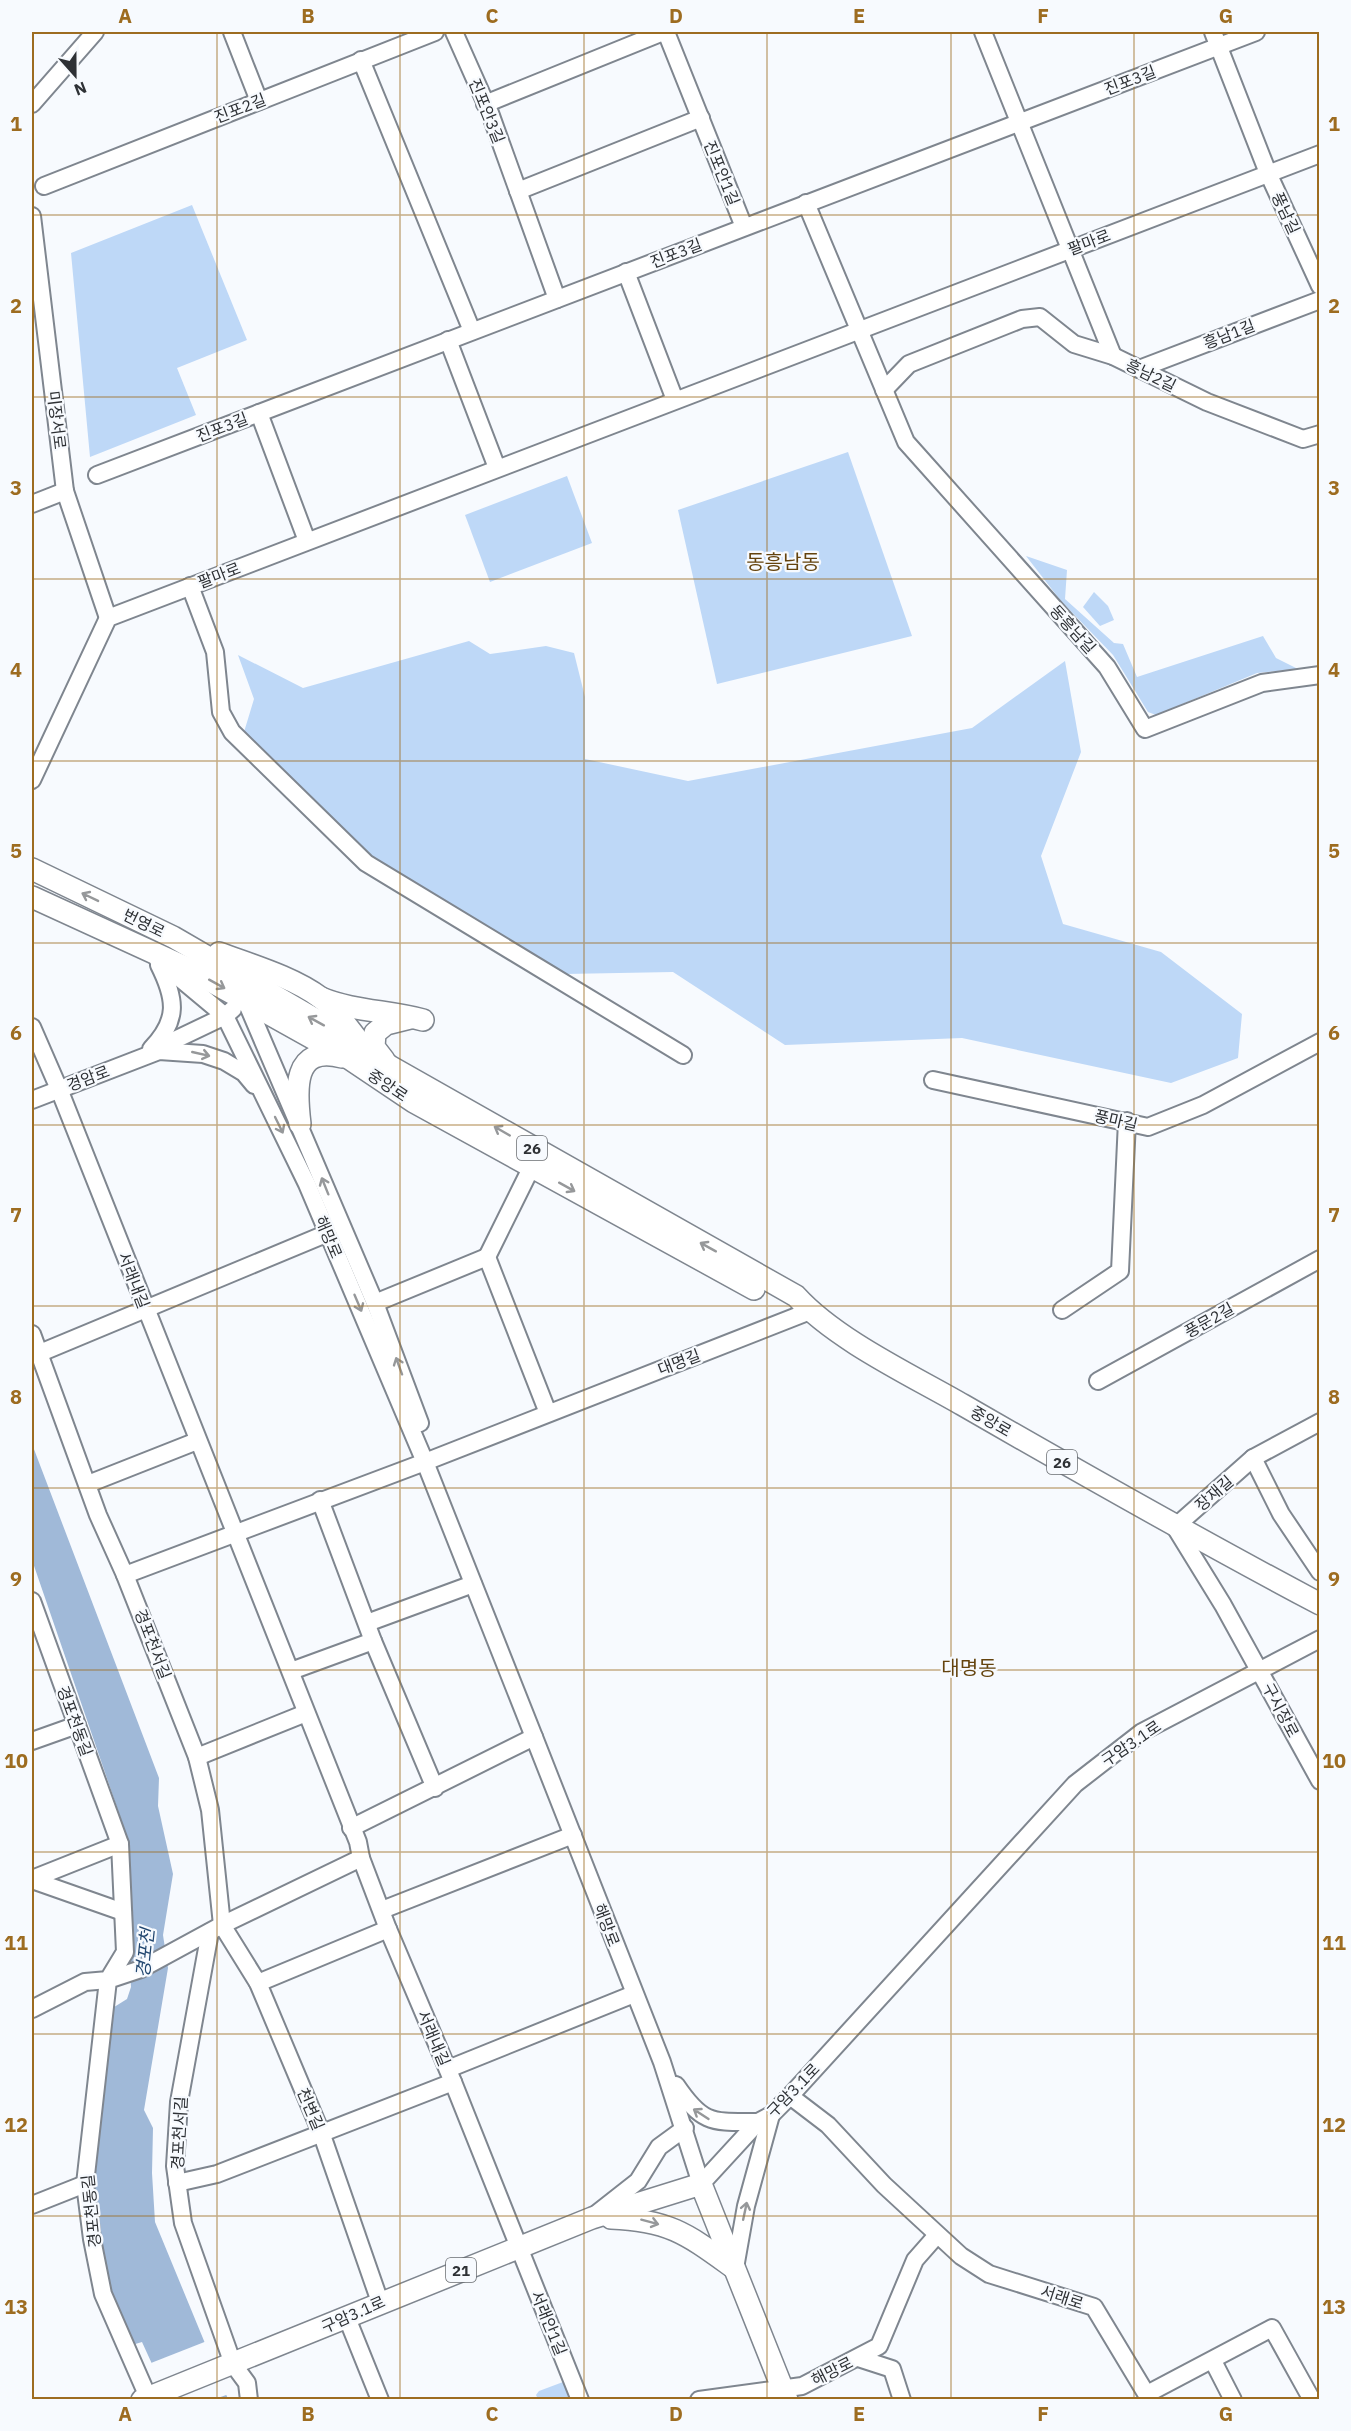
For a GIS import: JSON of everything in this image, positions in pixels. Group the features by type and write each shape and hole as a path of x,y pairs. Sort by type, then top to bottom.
{"main road":[{"name":"번영로","path":"32,869 173,937 249,991"},
{"name":"번영로","path":"32,897 150,953 249,991"},
{"path":"173,937 260,968 334,1003 392,1011 423,1020 394,1021 375,1033 374,1047 391,1067"},
{"name":"중앙로","path":"249,991 357,1053 391,1067 536,1160"},
{"path":"300,1124 296,1087 305,1067 321,1056 357,1053 334,1010 319,997"},
{"name":"중앙로","path":"357,1053 414,1102 536,1160 796,1296 810,1311 879,1356 1174,1527 1320,1604"},
{"name":"구암3.1로","path":"230,2366 380,2302 592,2218 701,2184"},
{"name":"해망로","path":"701,2184 785,2395"},
{"path":"592,2218 638,2219 682,2231 735,2268"},
{"name":"21","path":"150,2396 230,2366"}],"street":[{"path":"32,105 92,35 108,32"},
{"path":"232,32 259,101"},
{"name":"진포2길","path":"44,186 435,32"},
{"name":"진포안3길","path":"454,32 485,104 557,298"},
{"path":"485,104 665,32"},
{"name":"진포안1길","path":"665,32 744,227"},
{"path":"983,32 1072,248 1113,356"},
{"name":"진포3길","path":"97,475 1021,121 1216,39 1256,32"},
{"name":"풍남길","path":"1216,39 1268,173 1320,286"},
{"path":"361,60 472,331"},
{"name":"진포안1길","path":"518,191 700,118"},
{"name":"팔마로","path":"108,618 1320,154"},
{"path":"806,203 859,330"},
{"name":"미장서로","path":"32,216 65,491 108,618"},
{"path":"626,272 675,400"},
{"name":"흥남1길","path":"1139,369 1320,300"},
{"name":"흥남2길","path":"884,390 909,364 1022,319 1040,317 1074,344 1113,356 1206,402 1303,439 1320,434"},
{"name":"동흥남길","path":"859,330 906,442 1107,667 1145,729 1262,682 1320,675"},
{"path":"448,340 497,468"},
{"path":"260,413 307,541"},
{"path":"32,504 65,491"},
{"path":"190,586 214,652 221,712 232,732 366,863 683,1055"},
{"path":"32,780 108,618"},
{"path":"150,953 225,1016"},
{"path":"144,1056 161,1039 172,1016 170,986 150,953"},
{"path":"144,1056 225,1016 249,991"},
{"name":"해망로","path":"249,991 300,1124 375,1303 426,1440 425,1462"},
{"name":"해망로","path":"225,1016 328,1233 425,1462 662,2062 685,2128 701,2184"},
{"name":"서래내길","path":"32,1027 59,1089 197,1441 291,1671 361,1850 361,1858 388,1929 519,2247"},
{"name":"풍마길","path":"933,1080 1148,1127 1203,1105 1320,1042"},
{"path":"144,1056 159,1051 182,1050 224,1061 243,1073 266,1099"},
{"name":"경암로","path":"32,1100 144,1056"},
{"path":"1062,1310 1120,1271 1127,1121"},
{"path":"375,1303 487,1257 536,1160"},
{"path":"40,1353 146,1311 328,1233"},
{"path":"487,1257 549,1413"},
{"name":"풍문2길","path":"1098,1381 1320,1259"},
{"name":"대명길","path":"425,1462 810,1311"},
{"name":"경포천서길","path":"32,1334 98,1515 125,1575 197,1757 210,1810 214,1844 216,1928 179,2102 175,2166 183,2223 230,2366"},
{"name":"장재길","path":"1174,1527 1252,1458 1320,1422"},
{"path":"88,1484 197,1441"},
{"path":"1252,1458 1281,1514 1320,1572"},
{"path":"125,1575 425,1462"},
{"path":"320,1500 373,1641 435,1788"},
{"name":"중앙로","path":"1174,1527 1260,1670"},
{"path":"367,1623 473,1584"},
{"name":"경포천동길","path":"32,1600 120,1844 125,1952 108,1980 85,2184 92,2239 103,2294 150,2396"},
{"name":"구암3.1로","path":"701,2184 764,2119 790,2096 1075,1784 1142,1732 1320,1639"},
{"path":"291,1671 373,1641"},
{"name":"구시장로","path":"1260,1670 1320,1781"},
{"path":"197,1757 306,1713"},
{"path":"32,1741 77,1725"},
{"path":"351,1828 534,1737"},
{"path":"382,1910 573,1835"},
{"path":"32,1879 120,1844"},
{"path":"32,2009 85,1982 108,1980 141,1969 216,1928 361,1858"},
{"path":"32,1879 123,1912"},
{"name":"천변길","path":"216,1928 258,1983 322,2135 380,2302"},
{"path":"258,1983 388,1929"},
{"path":"85,1982 105,2013"},
{"path":"177,2183 217,2174 322,2135 634,1994"},
{"path":"662,2062 691,2108 713,2122 764,2119 735,2268"},
{"name":"서래로","path":"790,2096 828,2125 884,2185 961,2256 989,2274 1094,2307 1149,2397"},
{"path":"592,2218 638,2181 659,2147 685,2128"},
{"path":"32,2205 85,2184"},
{"name":"해망로","path":"785,2395 879,2346 915,2260 937,2235"},
{"name":"서래안1길","path":"519,2247 580,2400"},
{"path":"347,2318 380,2400"},
{"path":"1149,2397 1272,2328 1312,2400"},
{"path":"858,2358 892,2369 902,2400"},
{"path":"1213,2361 1233,2400"},
{"path":"230,2366 247,2383 249,2400"},
{"path":"699,2400 785,2395"}],"shaded area":[{"path":"192,205 247,340 177,368 196,415 90,457 71,253"},
{"path":"848,452 912,636 717,684 678,510"},
{"path":"567,476 592,543 490,582 465,515"},
{"path":"1026,556 1067,570 1065,599 1114,643 1123,644 1137,677 1263,636 1276,658 1298,669 1257,673 1156,715 1148,712 1113,655 1061,601"},
{"path":"1094,592 1108,606 1114,620 1100,626 1083,607"},
{"path":"469,641 490,654 546,646 574,653 585,697 585,759 688,781 972,728 1065,661 1081,752 1041,856 1063,924 1161,952 1242,1014 1238,1058 1171,1083 962,1038 785,1045 673,972 565,974 363,856 244,732 254,699 238,655 303,688"},
{"path":"563,2382 569,2399 538,2399 536,2395 539,2391"}],"water":[{"name":"경포천","path":"32,1444 159,1778 158,1806 173,1874 163,1935 168,1968 144,2110 153,2128 152,2173 155,2222 228,2399 168,2399 142,2342 132,2345 108,2296 90,2171 96,2171 111,2009 127,1999 131,1987 125,1882 128,1860 123,1825 32,1560"}],"pier":[{"path":"207,2341 229,2394 215,2399 165,2399 151,2363"}],"district":[{"name":"동흥남동","path":"783,561"},
{"name":"대명동","path":"969,1667"}]}
